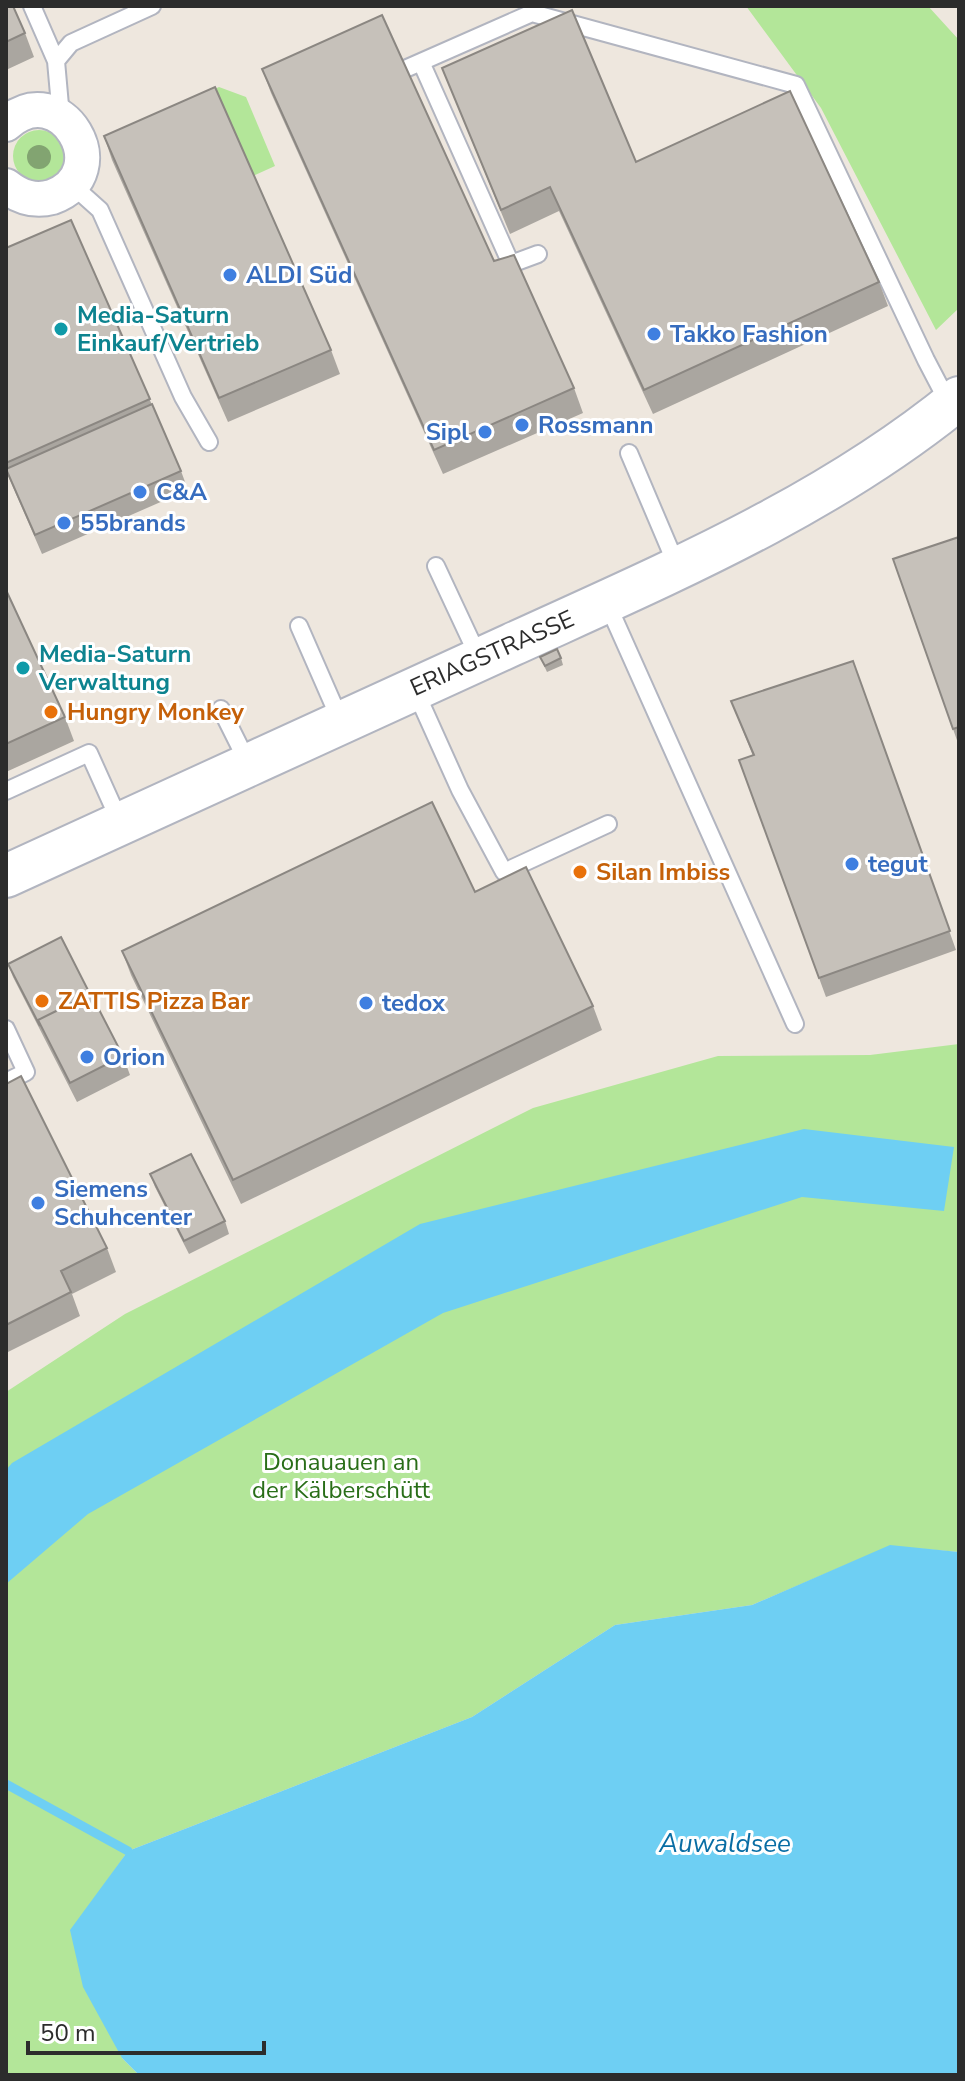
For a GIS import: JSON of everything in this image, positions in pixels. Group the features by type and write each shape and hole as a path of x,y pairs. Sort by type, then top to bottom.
{"street":[{"path":"6,124 34,110 61,117 78,136 82,148 82,161 71,184 59,194 45,199 31,199 16,194 6,186"},
{"name":"ERIAGSTRASSE","path":"6,876 758,529 832,487 954,401"}],"lane":[{"path":"32,6 56,61 61,117"},
{"path":"56,61 71,43 152,6"},
{"path":"405,69 532,13 796,85 926,360 954,401"},
{"path":"421,62 511,264 538,254"},
{"path":"71,184 100,210 183,397 209,442"},
{"path":"629,453 678,568"},
{"path":"436,566 480,659"},
{"path":"606,601 795,1024"},
{"path":"299,626 341,722"},
{"path":"415,688 460,790 504,872 608,824"},
{"path":"221,709 249,764"},
{"path":"6,791 89,753 121,823"},
{"path":"6,1029 26,1072 6,1082"}],"green space":[{"path":"746,6 928,6 959,40 959,308 936,330 821,108"},
{"path":"219,87 246,97 275,166 253,176 112,137"},
{"path":"39,130 57,138 65,156 57,174 39,182 21,174 13,156 21,138"},
{"name":"Donauauen an der Kälberschütt","path":"959,1044 959,1552 890,1546 752,1605 615,1625 472,1717 128,1851 102,1888 122,2058 139,2075 6,2075 6,1392 125,1314 533,1108 718,1056 870,1055"}],"water":[{"path":"804,1129 954,1147 944,1211 802,1197 443,1313 88,1514 6,1584 6,1470 12,1463 420,1224"},
{"name":"Auwaldsee","path":"890,1545 959,1552 959,2075 139,2075 122,2058 83,1987 70,1930 128,1851 472,1717 615,1625 752,1605"}],"building":[{"path":"6,6 13,6 25,33 6,42"},
{"path":"572,10 636,162 790,91 879,282 644,390 550,187 501,210 442,68"},
{"path":"382,15 494,261 514,255 574,388 434,450 262,69"},
{"name":"ALDI Süd","path":"215,87 331,350 219,398 104,136"},
{"name":"Media-Saturn Einkauf/Vertrieb","path":"71,220 150,399 6,463 6,248"},
{"path":"152,404 181,471 35,535 6,469"},
{"path":"959,537 959,727 953,729 893,559"},
{"name":"Media-Saturn Verwaltung","path":"6,590 65,717 6,744"},
{"path":"557,649 561,658 545,666 540,657"},
{"name":"tegut","path":"853,661 950,931 819,978 739,760 754,755 731,701"},
{"name":"tedox","path":"432,802 475,892 526,867 593,1006 233,1180 122,951"},
{"path":"61,937 90,994 38,1020 40,1026 8,964"},
{"name":"Orion","path":"91,994 123,1056 70,1083 38,1020"},
{"path":"21,1076 107,1248 61,1271 71,1292 6,1325 6,1084"},
{"path":"191,1154 225,1221 184,1241 150,1174"}],"waterway":[{"path":"6,1784 128,1851"}],"place":[{"name":"ALDI Süd","path":"230,275"},
{"name":"Media-Saturn Einkauf/Vertrieb","path":"61,329"},
{"name":"Takko Fashion","path":"654,334"},
{"name":"Rossmann","path":"522,425"},
{"name":"Sipl","path":"485,432"},
{"name":"C&A","path":"140,492"},
{"name":"55brands","path":"64,523"},
{"name":"Media-Saturn Verwaltung","path":"23,668"},
{"name":"Hungry Monkey","path":"51,712"},
{"name":"tegut","path":"852,864"},
{"name":"Silan Imbiss","path":"580,872"},
{"name":"ZATTIS Pizza Bar","path":"42,1001"},
{"name":"tedox","path":"366,1003"},
{"name":"Orion","path":"87,1057"},
{"name":"Siemens Schuhcenter","path":"38,1203"}]}
